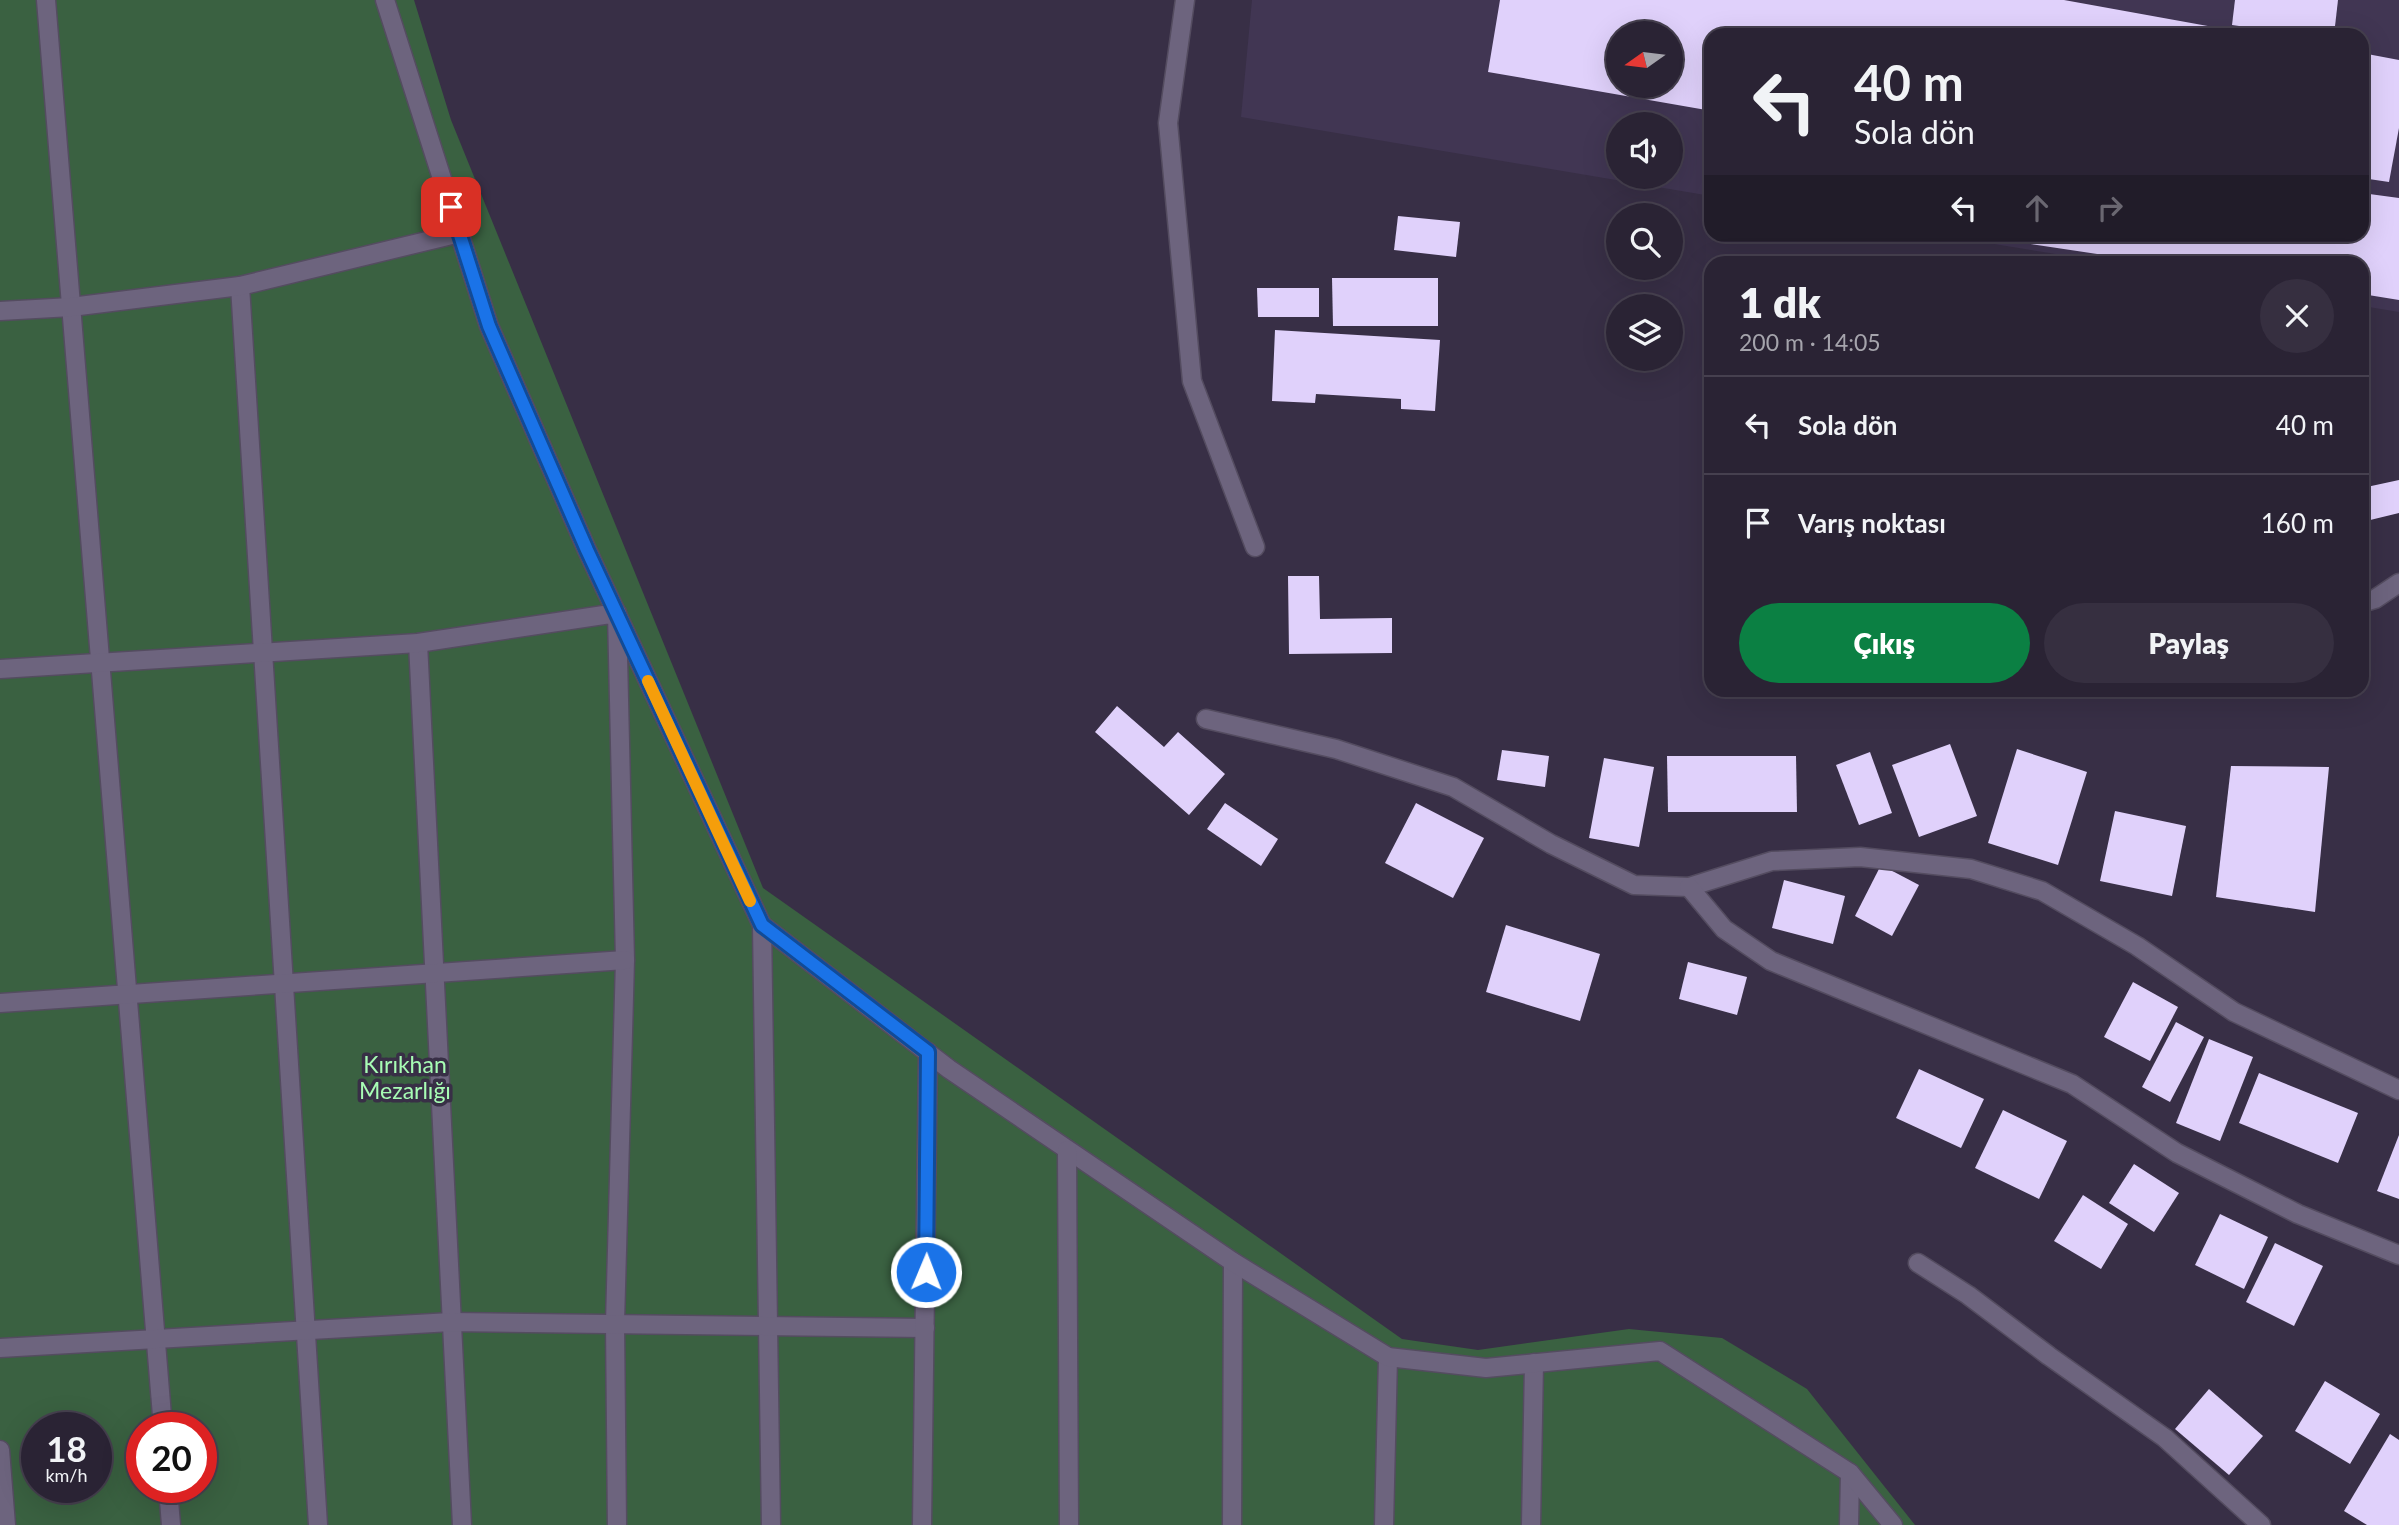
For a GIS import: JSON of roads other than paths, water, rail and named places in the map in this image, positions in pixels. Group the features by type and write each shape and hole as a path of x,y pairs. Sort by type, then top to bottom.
{"street":[{"path":"46,0 162,1412"},
{"path":"385,0 489,326 617,613 762,925 771,1525"},
{"path":"1185,0 1168,123 1192,381 1255,547"},
{"path":"0,311 72,307 240,286 460,233"},
{"path":"240,286 318,1525"},
{"path":"2369,601 2399,583"},
{"path":"0,669 418,643 617,613"},
{"path":"617,613 625,960 615,1323 617,1525"},
{"path":"418,643 461,1525"},
{"path":"1206,719 1336,750 1453,788 1551,844 1634,885 1689,887 1772,861 1860,857 1971,869 2042,891 2137,946 2234,1012 2399,1090"},
{"path":"1689,887 1724,929 1771,961 2072,1084 2177,1153 2298,1214 2399,1255"},
{"path":"762,925 928,1052 1067,1150 1233,1262 1388,1357 1486,1368 1660,1351 1850,1473 1893,1525"},
{"path":"0,1003 625,960"},
{"path":"922,1525 928,1052"},
{"path":"1067,1150 1069,1525"},
{"path":"1232,1525 1233,1262"},
{"path":"1918,1263 1968,1295 2165,1438 2261,1525"},
{"path":"0,1348 452,1322 925,1328"},
{"path":"1384,1525 1388,1357"},
{"path":"1531,1525 1534,1363"},
{"path":"0,1450 6,1525"},
{"path":"1849,1525 1850,1473"},
{"path":"169,1503 171,1525"}],"park label":[{"name":"Kırıkhan Mezarlığı","path":"405,1077"}]}
